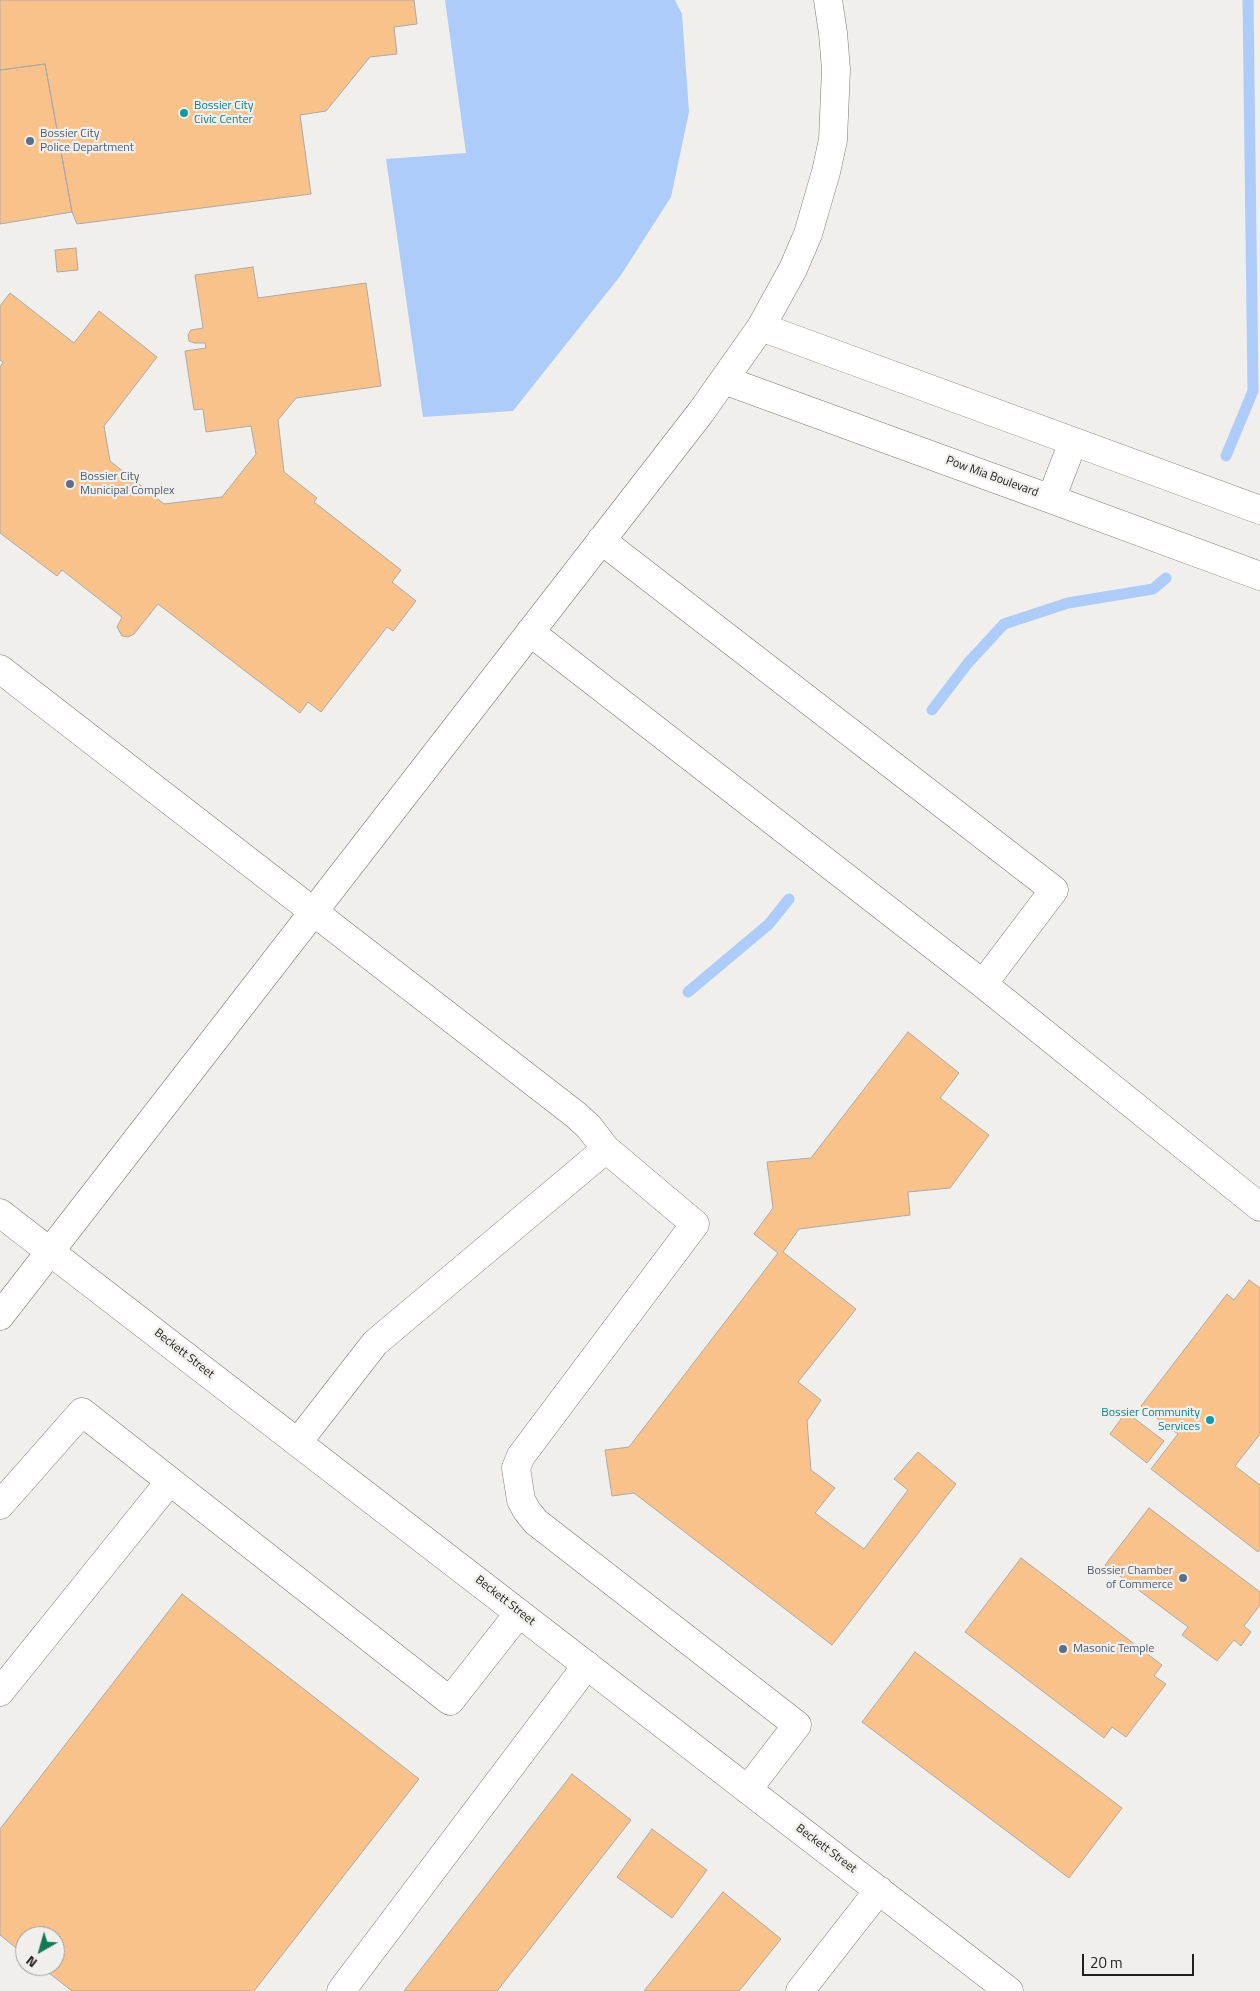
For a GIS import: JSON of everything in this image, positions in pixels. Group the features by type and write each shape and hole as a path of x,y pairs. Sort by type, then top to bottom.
{"street":[{"path":"0,1316 601,540 724,380 761,327 793,269 808,234 833,140 836,69 828,0"},
{"path":"761,327 1260,510"},
{"name":"Pow Mia Boulevard","path":"724,380 1260,576"},
{"path":"1051,499 1073,442"},
{"path":"601,540 1054,890 983,984"},
{"path":"530,632 983,984 1260,1207"},
{"path":"0,669 576,1114 606,1148 695,1224 521,1456 516,1468 520,1500 536,1522 797,1724 748,1789"},
{"path":"298,1442 375,1343 606,1148"},
{"name":"Beckett Street","path":"0,1213 1009,1991"},
{"path":"0,1505 82,1412 450,1701 519,1612"},
{"path":"0,1692 170,1481"},
{"path":"341,1991 588,1665"},
{"path":"800,1991 879,1890"}],"water":[{"path":"445,0 675,0 682,14 689,112 671,197 621,275 513,411 423,417 386,159 466,153"}],"building":[{"name":"Bossier City Civic Center","path":"0,0 414,0 417,24 394,27 397,54 370,57 326,111 300,115 311,194 77,224 72,212 45,64 0,70"},
{"name":"Bossier City Police Department","path":"45,64 72,212 0,224 0,70"},
{"path":"76,248 78,270 57,272 55,250"},
{"name":"Bossier City Municipal Complex","path":"253,267 258,298 366,283 381,386 296,398 278,420 284,472 317,498 314,502 401,570 392,582 416,601 393,631 387,627 321,712 308,702 300,713 158,604 134,634 128,637 122,636 117,627 122,617 62,570 57,576 0,533 0,367 3,362 0,360 0,306 10,293 74,343 99,311 157,357 104,426 110,461 164,504 222,497 256,454 251,426 206,432 203,409 194,410 185,351 206,348 205,343 189,341 188,335 191,330 203,328 195,275"},
{"path":"908,1032 959,1073 940,1098 989,1135 950,1188 908,1192 910,1215 799,1229 783,1252 856,1309 798,1382 821,1400 807,1421 811,1470 835,1488 815,1513 864,1549 908,1490 894,1479 918,1452 956,1484 832,1645 634,1493 612,1496 605,1450 629,1447 778,1253 754,1234 773,1208 767,1162 811,1158"},
{"name":"Bossier Community Services","path":"1249,1280 1260,1288 1260,1434 1235,1466 1260,1485 1260,1549 1258,1552 1151,1469 1178,1434 1141,1406 1227,1294 1234,1300"},
{"path":"1126,1412 1164,1441 1147,1463 1110,1434"},
{"name":"Bossier Chamber of Commerce","path":"1149,1508 1260,1592 1260,1605 1244,1626 1251,1632 1241,1646 1234,1640 1217,1661 1182,1635 1188,1627 1105,1565"},
{"name":"Masonic Temple","path":"1021,1558 1162,1665 1154,1676 1166,1684 1126,1737 1112,1727 1104,1738 965,1632"},
{"path":"182,1594 419,1779 254,1991 72,1991 53,1976 65,1976 65,1926 15,1926 15,1947 0,1935 0,1829"},
{"path":"915,1652 1122,1808 1069,1878 862,1722"},
{"path":"572,1774 631,1820 497,1991 404,1991"},
{"path":"652,1829 707,1870 672,1918 617,1877"},
{"path":"723,1892 781,1939 739,1991 644,1991"}],"waterway":[{"path":"1226,456 1253,391 1248,0"},
{"path":"932,710 968,663 1004,624 1068,603 1153,589 1166,578"},
{"path":"688,992 769,924 789,899"}],"place":[{"name":"Bossier City Civic Center","path":"184,113"},
{"name":"Bossier City Police Department","path":"30,141"},
{"name":"Bossier City Municipal Complex","path":"70,484"},
{"name":"Bossier Community Services","path":"1210,1420"},
{"name":"Bossier Chamber of Commerce","path":"1183,1578"},
{"name":"Masonic Temple","path":"1063,1649"}]}
